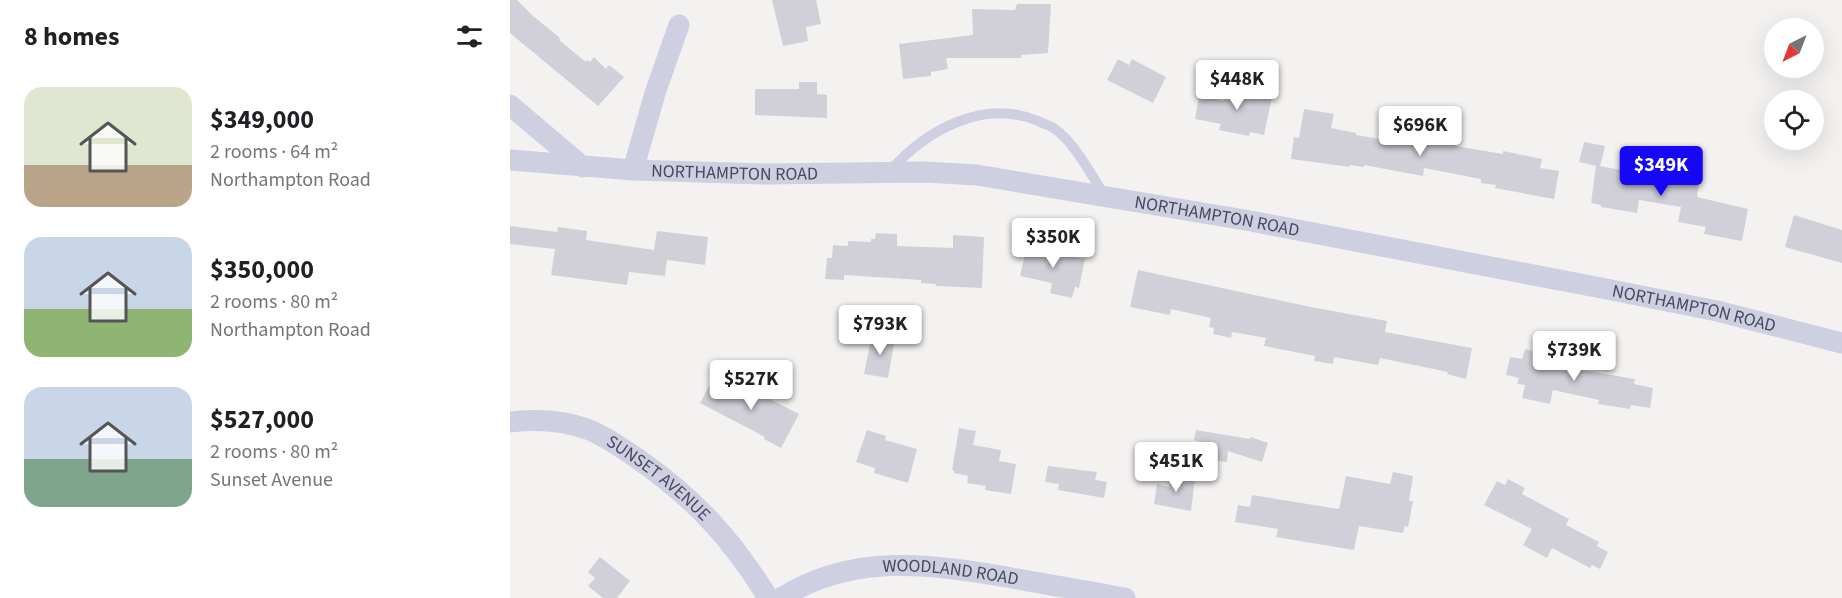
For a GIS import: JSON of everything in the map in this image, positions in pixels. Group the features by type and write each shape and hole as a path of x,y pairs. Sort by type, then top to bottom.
{"street":[{"path":"633,170 656,90 679,25"},
{"path":"510,105 583,167"},
{"name":"NORTHAMPTON ROAD","path":"510,160 633,170 767,174 888,172 976,174 1245,220 1717,311 1842,343"},
{"name":"SUNSET AVENUE","path":"510,422 531,420 560,422 588,429 614,442 659,474 702,510 751,568 768,598"},
{"name":"WOODLAND ROAD","path":"781,598 822,577 852,569 891,565 955,568 1125,598"}],"lane":[{"path":"888,172 925,140 953,123 976,115 1005,113 1028,117 1055,129 1076,151 1105,196"}],"building":[{"path":"510,0 517,0 586,62 587,60 590,62 594,57 606,69 609,65 624,77 598,106 510,33"},
{"path":"772,0 816,0 821,24 806,27 808,41 783,46"},
{"path":"1017,4 1051,4 1048,53 1021,55 1021,58 946,58 948,69 931,72 931,76 903,79 899,44 973,35 972,9 1015,10"},
{"path":"1118,59 1129,65 1132,59 1166,77 1153,103 1107,80"},
{"path":"799,82 817,82 817,94 827,95 827,118 755,115 755,89 799,89"},
{"path":"1252,88 1273,92 1264,135 1250,132 1249,136 1219,130 1221,124 1195,119 1199,96 1224,101 1227,89 1251,94"},
{"path":"1304,109 1334,114 1331,128 1356,133 1356,135 1398,142 1400,134 1422,138 1424,127 1443,131 1441,141 1456,144 1455,146 1503,154 1503,151 1542,159 1540,168 1559,171 1554,199 1495,188 1496,185 1481,183 1481,179 1424,168 1423,176 1364,165 1364,167 1350,165 1350,167 1291,159 1294,137 1299,138"},
{"path":"1584,142 1605,146 1600,166 1699,185 1697,197 1748,209 1742,241 1704,234 1706,227 1678,222 1681,207 1639,200 1637,213 1591,203 1596,166 1579,162"},
{"path":"1794,215 1842,230 1842,263 1785,247"},
{"path":"510,226 557,232 558,227 587,231 586,240 654,250 657,231 708,237 705,265 667,260 665,276 629,272 627,285 551,275 555,249 510,244"},
{"path":"876,233 897,234 897,246 953,248 953,235 984,237 982,288 936,286 936,284 921,283 921,280 844,275 844,280 825,279 827,258 832,258 833,245 848,246 848,241 871,242 871,239 875,239"},
{"path":"1028,241 1046,244 1044,251 1085,259 1079,288 1075,287 1072,298 1050,293 1052,283 1020,276"},
{"path":"1138,270 1387,321 1385,332 1472,348 1466,379 1447,374 1448,372 1380,358 1378,365 1334,357 1333,364 1314,361 1315,356 1264,346 1266,338 1232,332 1231,338 1213,334 1214,328 1209,327 1211,318 1171,309 1170,315 1130,307"},
{"path":"872,334 895,338 888,378 864,374"},
{"path":"1525,349 1578,361 1576,369 1635,379 1634,384 1653,388 1650,408 1631,405 1630,409 1598,404 1599,400 1553,390 1550,404 1522,398 1525,385 1517,384 1519,378 1506,375 1510,357 1522,359"},
{"path":"729,378 799,414 781,448 764,439 765,437 700,403 712,381 724,388"},
{"path":"959,428 976,431 973,445 1001,450 999,461 1016,464 1011,494 985,490 986,486 967,483 968,476 954,473 952,470"},
{"path":"867,430 886,436 885,440 917,449 908,483 874,473 875,468 856,462"},
{"path":"1196,430 1250,439 1251,437 1268,443 1262,462 1228,451 1227,462 1210,460 1212,446 1194,440"},
{"path":"1048,466 1097,472 1095,480 1107,482 1104,498 1058,490 1059,484 1045,482"},
{"path":"1393,472 1413,476 1409,501 1413,501 1408,527 1405,526 1403,533 1359,526 1354,550 1276,537 1278,529 1235,522 1238,505 1250,507 1252,495 1339,509 1346,476 1390,484"},
{"path":"1171,474 1195,478 1191,511 1154,504 1157,484 1169,487"},
{"path":"1508,479 1525,488 1522,494 1569,519 1566,525 1599,542 1597,546 1608,552 1600,569 1592,565 1590,568 1552,548 1547,558 1523,545 1532,529 1484,505 1497,481 1505,485"},
{"path":"600,557 630,581 617,598 603,598 588,586 595,578 588,572"}]}
